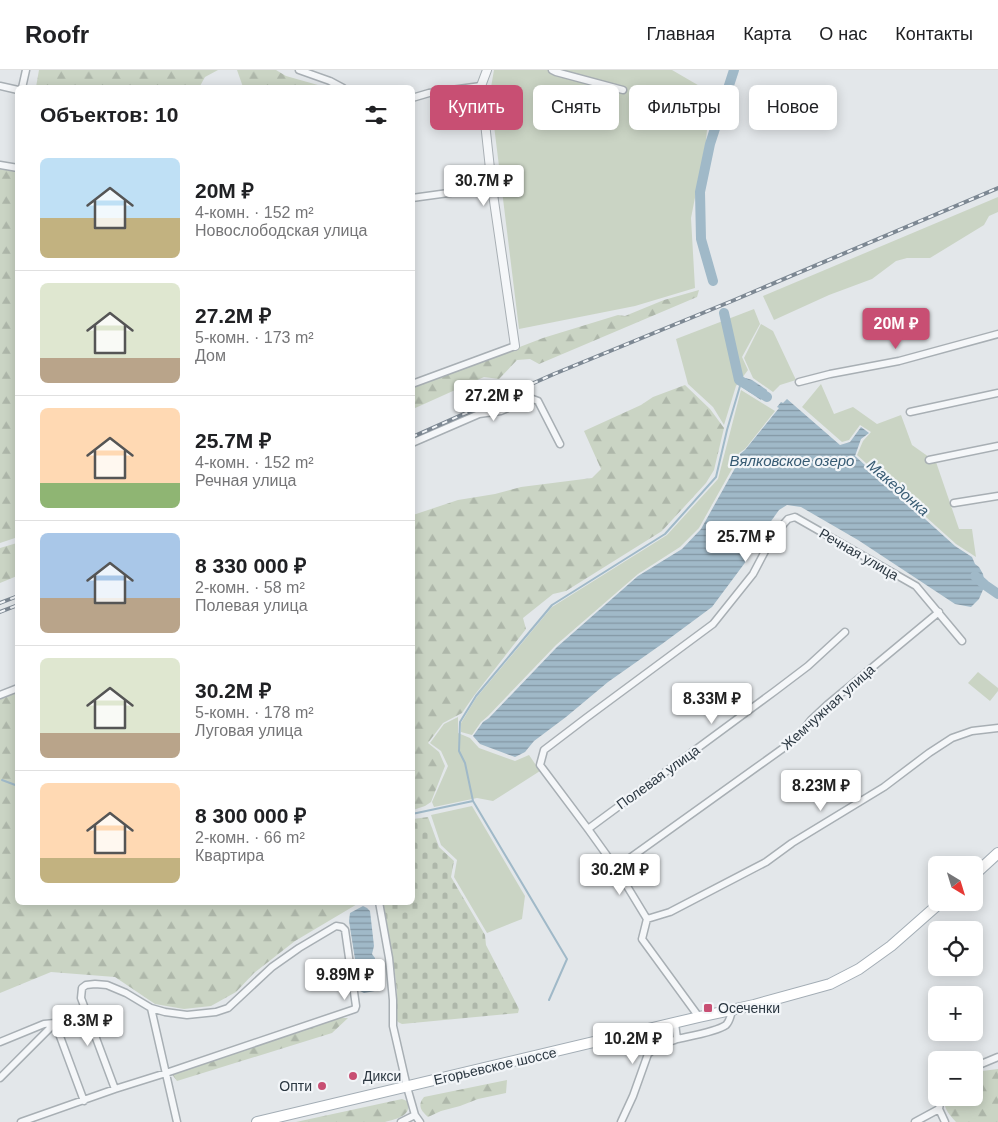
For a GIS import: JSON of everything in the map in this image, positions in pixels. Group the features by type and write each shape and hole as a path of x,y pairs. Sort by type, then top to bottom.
{"main road":[{"path":"983,867 998,853"},
{"name":"Егорьевское шоссе","path":"257,1122 732,1010 830,984 859,970 891,946 931,911"}],"street":[{"path":"23,85 26,70"},
{"path":"299,70 337,85"},
{"path":"481,85 487,70"},
{"path":"552,70 623,90"},
{"path":"0,86 15,89"},
{"path":"415,97 430,93"},
{"path":"415,383 515,346 486,130"},
{"path":"0,165 15,168"},
{"path":"415,198 492,187"},
{"path":"799,382 899,361 998,334"},
{"path":"910,412 998,393"},
{"path":"415,442 479,414 501,411 530,398 538,401 560,444"},
{"path":"929,460 998,446"},
{"path":"954,503 998,496"},
{"name":"Речная улица","path":"588,828 540,765 544,750 713,624 753,574 773,536 788,519 794,517 916,586 962,641"},
{"name":"Жемчужная улица","path":"616,868 796,739 811,720 827,705 939,612"},
{"name":"Полевая улица","path":"588,828 808,666 845,632"},
{"path":"0,694 15,689"},
{"path":"647,919 670,912 766,862 792,843 879,790 952,738 972,730 998,728"},
{"path":"588,828 616,868 647,919 642,939 699,1017"},
{"path":"380,905 391,973 393,1026 407,1087 415,1115 420,1122"},
{"path":"21,1122 355,1009 345,930 342,927 336,926 299,948 272,967 228,1008 216,1012 187,1015 165,1012 151,1008 126,993 107,985 86,985 82,988 81,998 115,1089"},
{"path":"151,1008 177,1122"},
{"path":"621,1122 633,1096 648,1054 659,1046 677,1039 710,1031 725,1025 730,1020 732,1010"},
{"path":"55,1023 84,1101"},
{"path":"0,1042 44,1024 55,1023"},
{"path":"0,1078 55,1023"},
{"path":"675,1023 677,1039"},
{"path":"983,1063 998,1057"},
{"path":"940,1106 945,1122"},
{"path":"914,1122 940,1109"},
{"path":"401,1122 415,1115"}],"green space":[{"path":"39,70 218,70 205,77 201,85 36,85"},
{"path":"237,70 276,70 286,76 318,85 242,85"},
{"path":"494,70 672,70 698,85 629,85 629,130 707,130 691,218 695,288 635,306 519,329 495,130 523,130 523,85 491,85"},
{"path":"0,169 15,170 15,538 0,543"},
{"path":"998,197 998,212 989,216 984,225 930,258 907,258 896,261 872,279 829,295 774,320 763,296"},
{"path":"699,290 697,297 539,364 530,359 517,360 499,379 484,377 415,408 415,387 543,338 618,315 625,316 664,300"},
{"path":"754,309 760,324 742,357 748,370 736,386 724,425 713,407 688,384 676,339"},
{"path":"761,324 773,331 796,380 780,385 773,392 753,378 744,358"},
{"path":"821,384 834,414 853,407 877,424 901,415 912,445 936,462 959,529 972,529 976,557 956,544 857,455 863,441 871,432 860,425 849,440 842,442 802,407"},
{"path":"685,385 710,409 724,428 714,470 706,483 662,531 566,591 553,594 523,618 526,629 462,713 443,723 428,743 439,752 445,766 431,802 415,809 415,514 458,500 495,494 521,487 592,478 601,469 584,431 641,405 653,397"},
{"path":"741,390 775,411 745,449 739,453 737,460 699,528 680,547 638,574 556,645 481,722 472,735 461,732 461,723 476,698 552,607 667,535 718,479"},
{"path":"15,544 15,577 0,583 0,548"},
{"path":"978,672 998,688 998,691 990,701 968,683"},
{"path":"15,694 15,905 356,905 295,941 254,973 236,992 211,1006 184,1009 155,1004 115,977 51,972 0,993 0,699"},
{"path":"458,717 458,733 470,738 479,748 515,761 529,755 540,771 493,801 477,798 434,807 432,802 448,766 441,751 430,743 444,724"},
{"path":"472,806 525,896 522,919 487,933 454,877 457,860 441,845 431,815"},
{"path":"428,817 439,847 454,861 451,877 485,935 486,945 519,1009 518,1013 402,1024 396,1019 397,993 395,974 382,905 415,905 415,819"},
{"path":"338,1018 348,1018 332,1033 177,1081 171,1073"},
{"path":"998,1069 998,1122 956,1122 949,1114 946,1106 983,1106 983,1071"},
{"path":"507,1080 506,1093 478,1099 428,1117 420,1105 424,1097"},
{"path":"402,1099 407,1101 408,1110 406,1113 385,1122 296,1122"}],"water":[{"path":"746,378 767,390 766,399 762,397 761,400 740,386 739,380"},
{"name":"Вялковское озеро","path":"787,399 840,445 850,442 861,427 869,433 861,439 855,456 955,546 972,557 983,574 985,585 979,599 971,607 955,604 858,540 801,507 787,505 779,510 747,560 712,607 608,682 534,741 525,752 515,757 480,744 473,736 483,722 557,647 638,576 682,549 701,529 739,461 740,454 779,408 777,407 781,402 783,403"},
{"path":"363,906 370,911 374,946 372,954 375,958 377,988 375,991 364,993 360,991 349,921 350,913"}],"waterway":[{"name":"Македонка","path":"713,281 701,239 700,192 710,144 734,70"},
{"name":"Македонка","path":"724,313 739,380 767,397"},
{"path":"549,1000 567,959 473,801 465,763 459,751 460,722 476,696 552,605 665,534 716,477 740,386"},
{"name":"Македонка","path":"975,576 998,594"},
{"path":"2,780 15,785"},
{"path":"415,813 473,801"}],"railway":[{"path":"415,436 554,374 998,188"},
{"path":"0,603 15,597"},
{"path":"0,612 15,606"}],"place":[{"name":"Осеченки","path":"708,1008"},
{"name":"Дикси","path":"353,1076"},
{"name":"Опти","path":"322,1086"}]}
